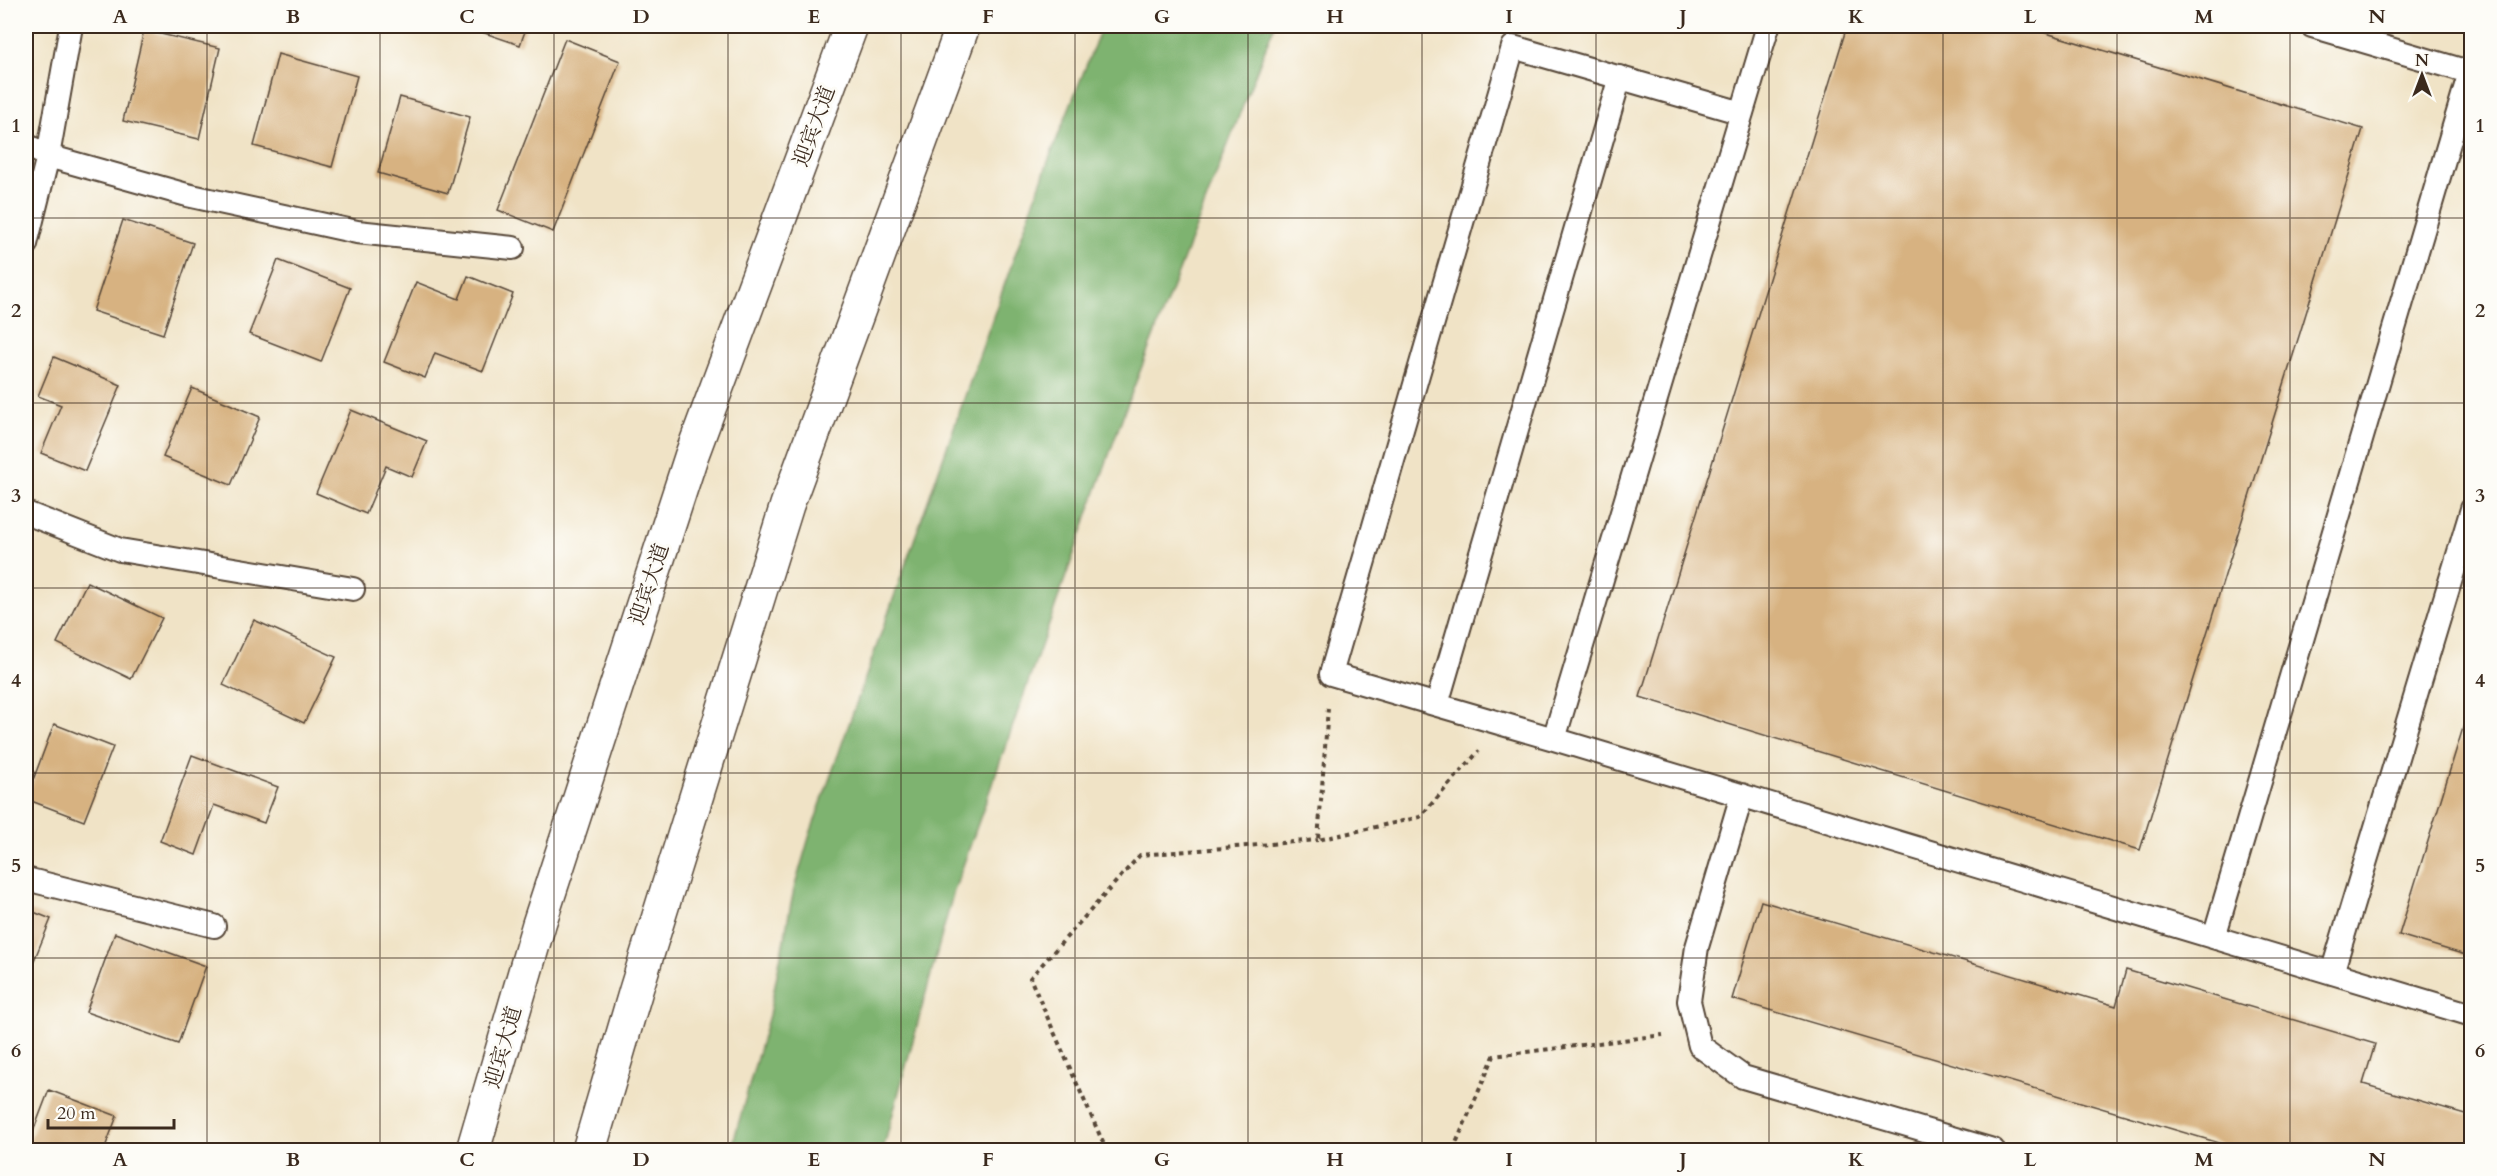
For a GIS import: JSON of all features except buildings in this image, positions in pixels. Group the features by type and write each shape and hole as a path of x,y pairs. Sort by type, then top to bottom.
{"highway":[{"name":"迎宾大道","path":"473,1150 539,924 690,457 851,26"},
{"path":"589,1150 636,990 787,505 963,26"}],"lane":[{"path":"26,244 48,156 71,26"},
{"path":"1554,738 1768,26"},
{"path":"2214,937 2471,73 2312,26"},
{"path":"1742,113 1513,47 1331,674 1554,738 2472,1015"},
{"path":"1437,704 1620,77"},
{"path":"26,144 48,156 187,195 357,232 513,248"},
{"path":"2332,973 2472,509"},
{"path":"26,513 120,550 352,589"},
{"path":"1742,795 1697,947 1689,1001 1700,1046 1743,1077 1993,1150"},
{"path":"26,879 214,926"}],"path":[{"path":"1318,840 1331,674"},
{"path":"1109,1150 1030,978 1140,855 1318,840 1420,817 1504,724"},
{"path":"1453,1150 1494,1056 1697,1031"}],"green space":[{"path":"1102,26 1274,26 1125,410 953,894 883,1150 731,1150 769,1015 794,889 810,834 1050,156"}]}
